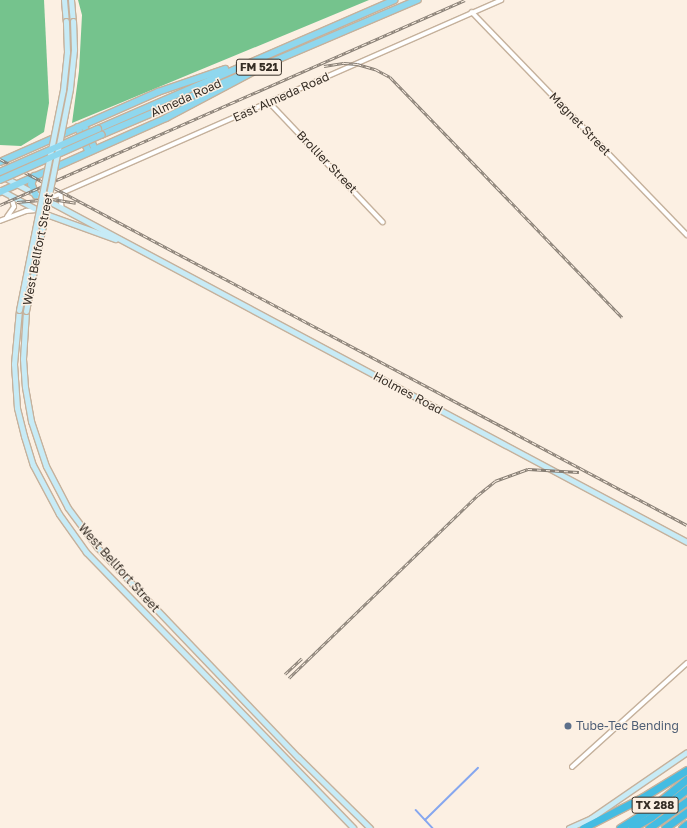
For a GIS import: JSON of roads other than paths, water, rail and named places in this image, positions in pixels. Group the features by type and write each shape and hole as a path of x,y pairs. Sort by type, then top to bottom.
{"highway":[{"path":"583,828 644,797 687,770"},
{"name":"TX 288","path":"620,828 649,810 687,779"},
{"path":"632,828 652,817 687,789"},
{"path":"648,828 687,801"},
{"path":"664,828 687,812"},
{"path":"682,828 687,824"}],"main road":[{"name":"West Bellfort Street","path":"64,0 67,52 63,86 19,310 14,364 17,404 27,445 41,481 59,514 86,552 353,828"},
{"name":"West Bellfort Street","path":"71,0 74,49 70,88 26,311 23,348 25,387 34,431 50,477 68,508 90,539 202,657 370,828"},
{"name":"Almeda Road","path":"0,174 254,60 394,0"},
{"name":"Almeda Road","path":"0,180 272,61 417,0"},
{"path":"0,162 173,86 254,60"},
{"path":"0,191 182,110 272,61"},
{"path":"81,126 92,150"},
{"name":"Holmes Road","path":"0,174 45,200 687,542"},
{"path":"35,176 32,184 36,194"},
{"name":"Holmes Road","path":"0,191 37,210 129,244"},
{"path":"41,481 50,477"},
{"path":"194,664 202,657"},
{"path":"568,828 591,818 687,752"},
{"path":"343,818 352,810"}],"street":[{"path":"486,6 487,0"},
{"name":"East Almeda Road","path":"45,200 270,103 501,0"},
{"name":"Magnet Street","path":"472,12 687,235"},
{"name":"Brollier Street","path":"270,103 383,222"},
{"path":"61,194 62,208"},
{"path":"5,219 14,209 11,197"},
{"path":"0,221 29,210 37,210"},
{"path":"572,767 687,663"}],"waterway":[{"path":"425,820 478,768"},
{"path":"416,810 433,828"}],"railway":[{"path":"0,205 465,0"},
{"path":"324,66 344,63 357,64 375,69 390,77 622,317"},
{"path":"0,159 687,525"},
{"path":"17,202 52,199 76,203"},
{"path":"289,678 478,495 495,481 528,469 579,472"},
{"path":"285,674 302,658"}],"place":[{"name":"Tube-Tec Bending","path":"568,726"}]}
